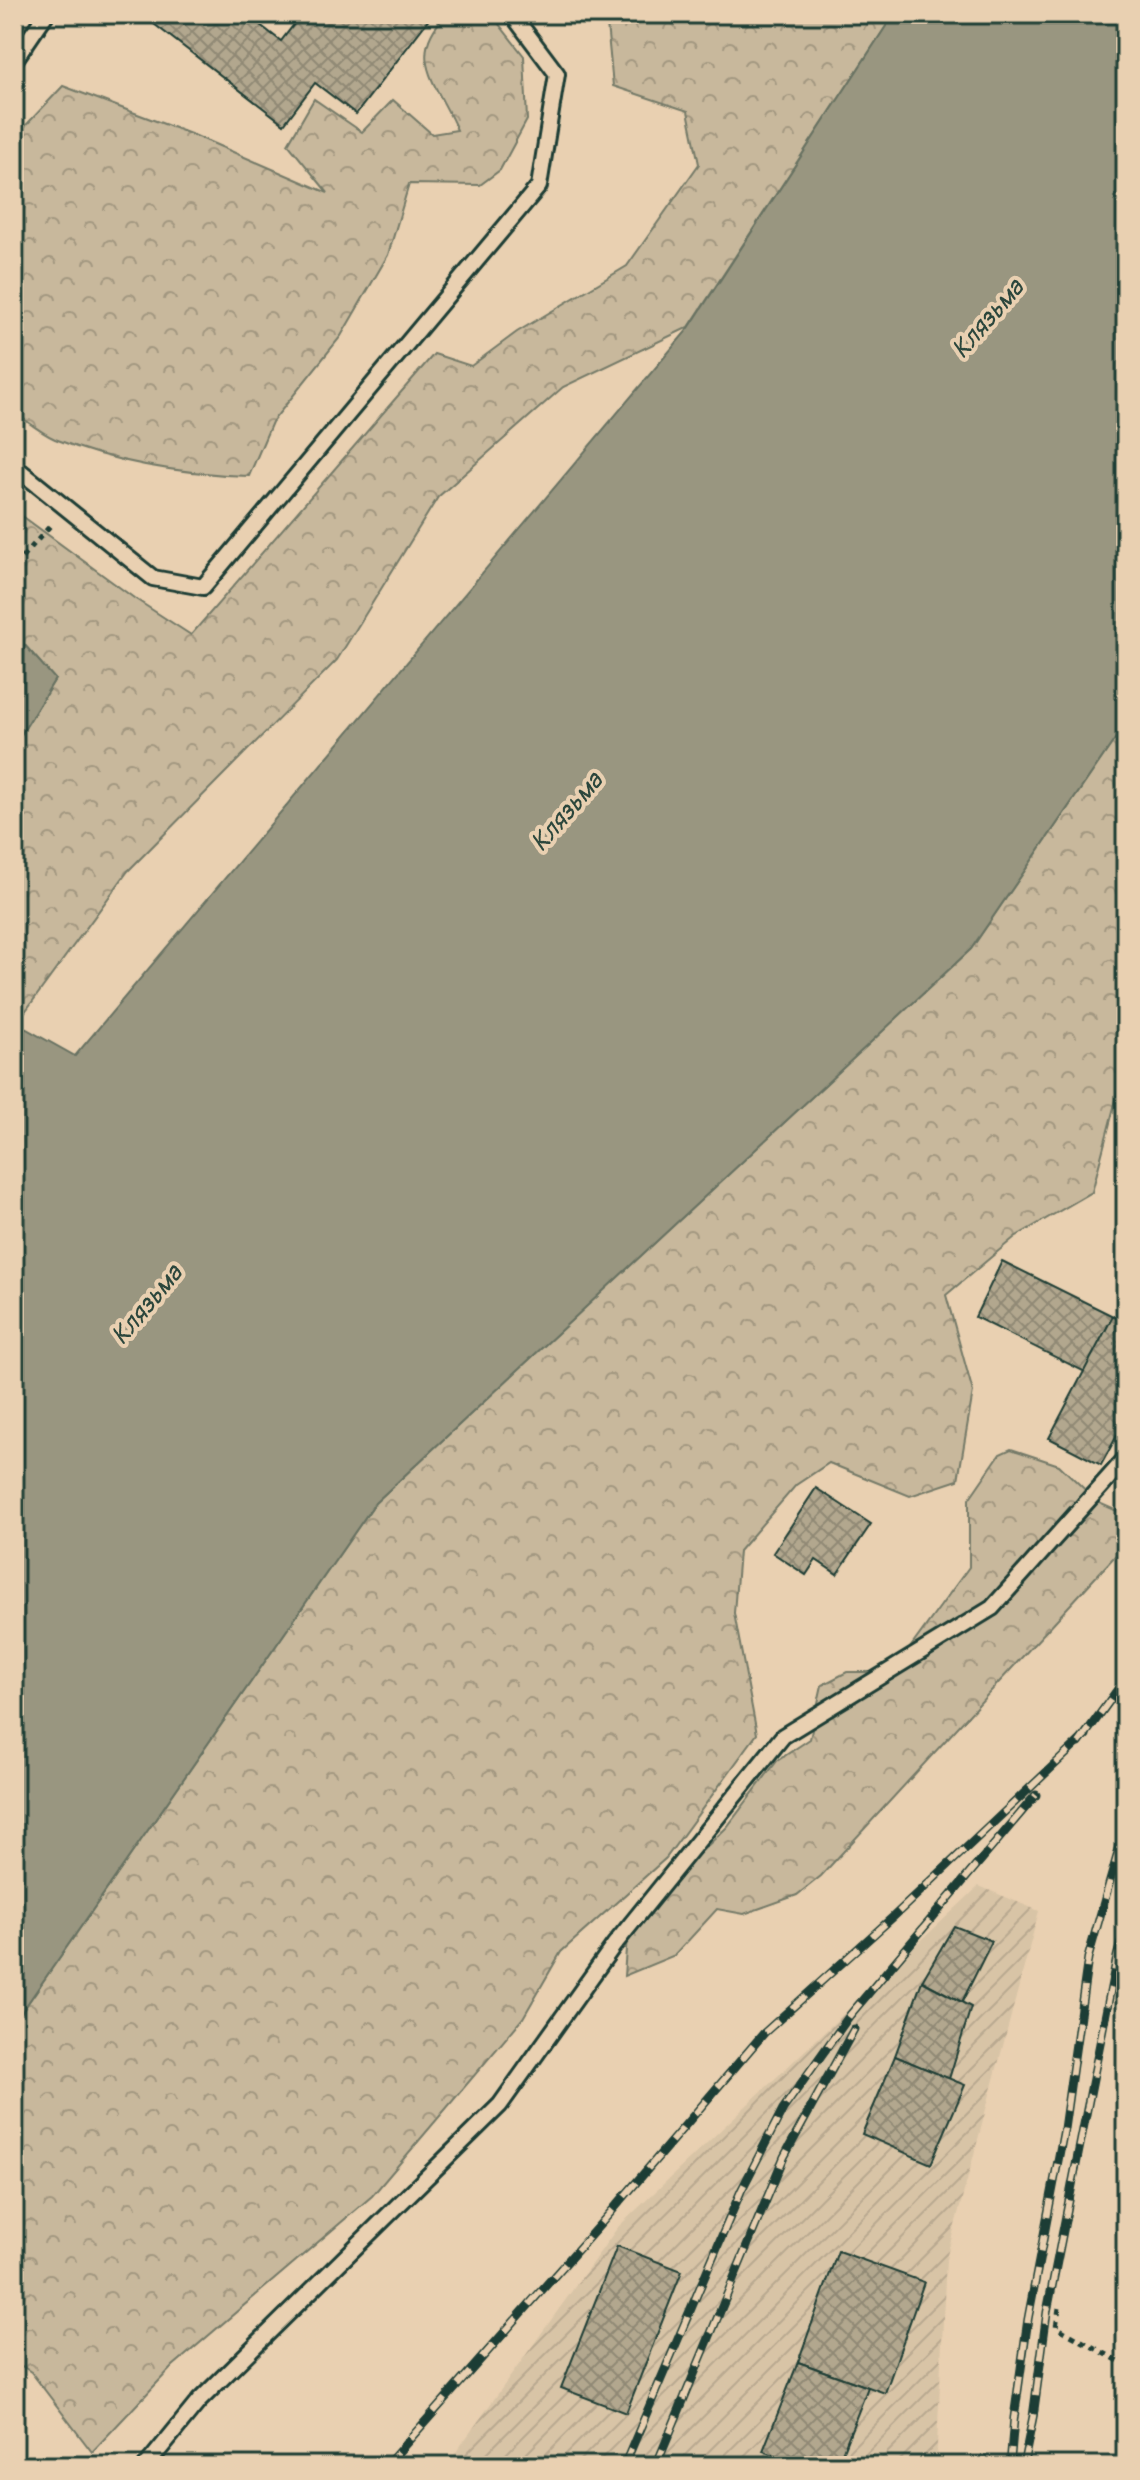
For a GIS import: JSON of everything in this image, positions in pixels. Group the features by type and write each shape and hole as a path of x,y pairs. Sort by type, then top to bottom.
{"lane":[{"path":"14,61 46,14"},
{"path":"14,466 153,578 203,587 539,186 557,74 512,14"},
{"path":"146,2466 199,2401 500,2105 614,1945 783,1736 992,1608 1126,1458"}],"path":[{"path":"14,567 66,508"},
{"path":"1059,2308 1056,2327 1126,2365"}],"shaded area":[{"path":"979,1886 1039,1911 946,2259 936,2466 446,2466 618,2227"}],"green space":[{"path":"447,14 491,14 524,56 527,120 500,170 480,185 409,184 388,255 341,336 272,422 249,476 175,470 101,455 50,436 14,412 14,138 63,86 196,136 328,193 288,144 314,99 362,132 393,100 432,134 457,130 434,85 426,57 434,29"},
{"path":"606,14 894,14 689,327 563,387 438,497 337,660 128,871 16,1024 14,746 55,679 14,633 14,510 134,598 191,635 434,354 471,366 517,332 627,266 699,164 688,111 613,86"},
{"path":"1126,723 1126,1061 1092,1192 1015,1237 946,1295 973,1392 958,1480 910,1496 829,1463 796,1485 739,1551 734,1613 757,1734 666,1858 561,1952 523,2018 372,2196 173,2366 92,2452 31,2372 14,2361 14,2023 375,1503 971,949"},
{"path":"1011,1449 1059,1465 1099,1503 1126,1515 1126,1544 821,1876 797,1895 744,1914 717,1909 675,1955 624,1976 628,1922 727,1827 777,1761 810,1739 822,1685 847,1672 882,1672 907,1652 969,1567 969,1499 1000,1454"}],"water":[{"name":"Клязьма","path":"894,14 1126,14 1126,723 971,949 375,1503 14,2023 14,1022 75,1056 689,328"},
{"path":"14,633 55,679 14,746"}],"building":[{"path":"141,14 246,14 281,41 302,14 433,14 356,114 315,83 284,124"},
{"path":"1002,1261 1113,1316 1085,1372 975,1317"},
{"path":"1113,1316 1126,1324 1126,1419 1101,1465 1049,1438"},
{"path":"816,1488 871,1524 837,1574 816,1560 806,1575 773,1553"},
{"path":"954,1926 992,1941 962,2002 922,1981"},
{"path":"922,1981 971,2007 949,2079 895,2056"},
{"path":"895,2056 965,2085 931,2164 862,2134"},
{"path":"617,2246 682,2271 626,2413 561,2388"},
{"path":"838,2251 924,2282 885,2393 798,2362"},
{"path":"798,2362 868,2387 837,2466 804,2466 763,2451"}],"railway":[{"path":"1079,1743 1126,1678"},
{"path":"386,2466 611,2212 764,2033 893,1917 1086,1735"},
{"path":"624,2466 741,2191 783,2109 850,2015 1036,1795"},
{"path":"1010,2466 1028,2319 1064,2129 1088,1958 1126,1825"},
{"path":"1023,2466 1047,2312 1126,1924"},
{"path":"656,2466 784,2157 854,2029"}]}
